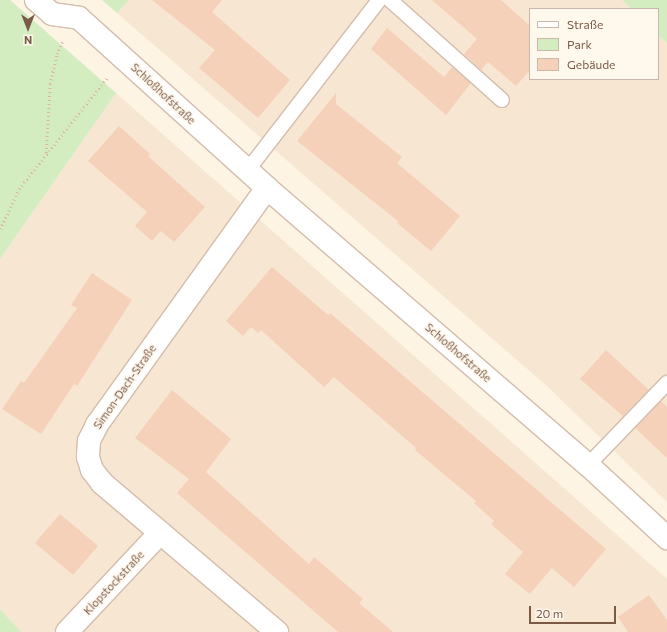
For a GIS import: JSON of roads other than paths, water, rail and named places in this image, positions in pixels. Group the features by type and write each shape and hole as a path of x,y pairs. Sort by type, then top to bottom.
{"street":[{"path":"36,0 52,14 77,9"},
{"name":"Schloßhofstraße","path":"77,9 123,57 247,171 588,464 667,538"},
{"name":"Simon-Dach-Straße","path":"267,188 101,419 89,441 88,457 92,470 102,483 277,632"},
{"name":"Klopstockstraße","path":"67,632 160,533"}],"lane":[{"path":"247,171 379,0"},
{"path":"390,0 502,100"},
{"path":"588,464 667,383"}]}
